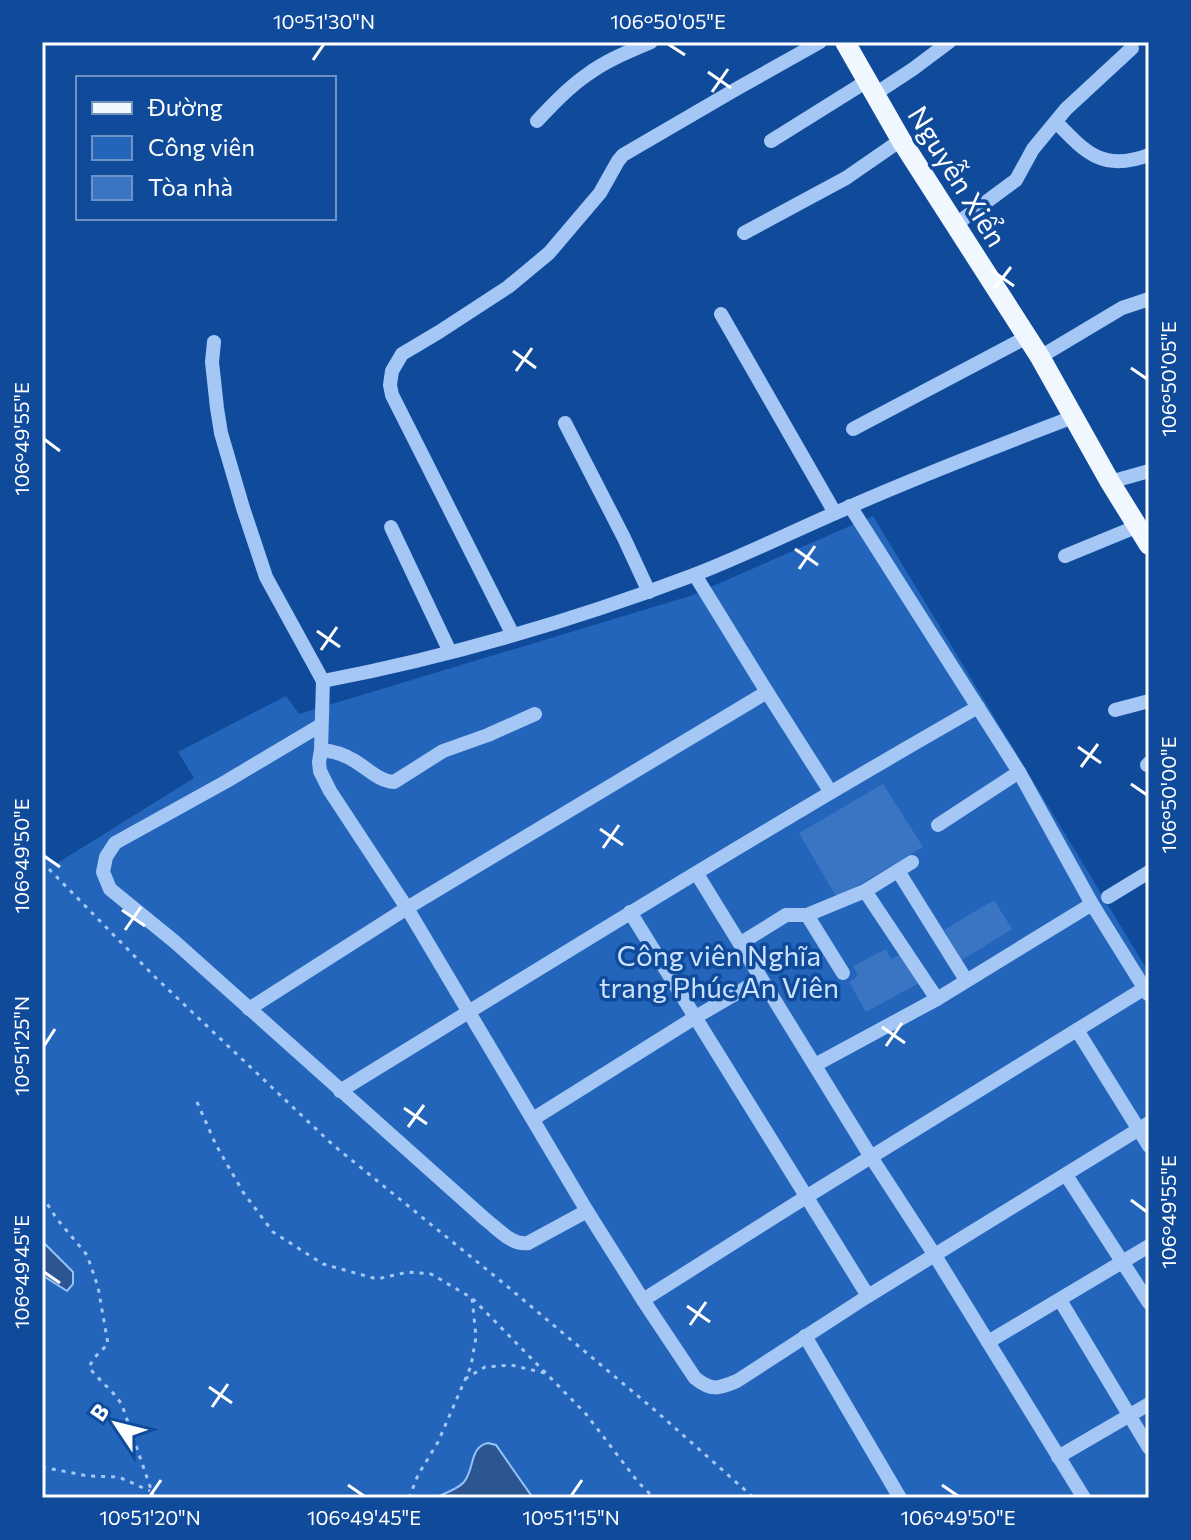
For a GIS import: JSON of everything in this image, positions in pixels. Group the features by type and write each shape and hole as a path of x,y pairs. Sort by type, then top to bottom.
{"main road":[{"name":"Nguyễn Xiển","path":"846,42 901,140 1040,357 1149,545"}],"street":[{"path":"537,121 553,103 590,73 651,42"},
{"path":"513,635 392,395 390,385 395,363 402,354 508,287 549,253 600,193 623,155 820,42"},
{"path":"771,141 871,87 913,69 949,42"},
{"path":"955,225 1016,180 1033,149 1074,101 1132,48"},
{"path":"1056,122 1092,156 1102,161 1149,155"},
{"path":"744,233 846,178 901,140"},
{"path":"1040,357 1122,308 1149,299"},
{"path":"721,314 835,513"},
{"path":"853,429 1027,337"},
{"path":"214,342 213,375 221,433 243,508 266,577 323,681 320,771 407,908 587,1211 695,1378 713,1388 737,1381 934,1254 1144,1126"},
{"path":"323,681 513,635 649,592 695,575 850,506 1073,417"},
{"path":"565,423 649,592"},
{"path":"1110,482 1149,471"},
{"path":"643,1300 1077,1030 1147,992 1092,904 1019,772 850,506"},
{"path":"1065,556 1138,526"},
{"path":"391,527 450,652"},
{"path":"695,575 830,791"},
{"path":"249,1009 407,908 767,692"},
{"path":"1115,710 1149,701"},
{"path":"340,1091 830,791 978,707"},
{"path":"321,750 345,756 382,780 394,782 443,751 535,714"},
{"path":"321,725 115,843 106,857 103,872 110,889 175,942 514,1242 528,1243 587,1211"},
{"path":"938,825 1019,772"},
{"path":"741,943 786,915 807,915 865,891 912,862"},
{"path":"898,871 966,980"},
{"path":"1108,897 1149,872"},
{"path":"697,874 1084,1498"},
{"path":"865,891 937,999"},
{"path":"815,1065 937,999 1092,904"},
{"path":"630,912 868,1296"},
{"path":"807,915 843,973"},
{"path":"533,1119 761,979"},
{"path":"1077,1030 1144,1126 1149,1146"},
{"path":"1066,1175 1149,1303"},
{"path":"988,1342 1149,1246"},
{"path":"1060,1300 1149,1448"},
{"path":"805,1336 900,1498"},
{"path":"1058,1457 1149,1404"}],"path":[{"path":"42,862 155,977 333,1145 491,1272 754,1498"},
{"path":"197,1102 216,1145 243,1192 273,1232 323,1264 352,1274 377,1279 408,1272 431,1274 472,1298 586,1414 654,1498"},
{"path":"42,1196 87,1255 93,1270 108,1344 89,1367 122,1405 154,1498"},
{"path":"409,1498 418,1475 438,1442 471,1366 476,1337 472,1298"},
{"path":"465,1379 485,1367 511,1365 545,1373"},
{"path":"42,1467 88,1476 119,1477 151,1491"}],"green space":[{"name":"Công viên Nghĩa trang Phúc An Viên","path":"873,516 1149,973 1149,1498 42,1498 42,850 56,864 194,778 178,752 286,696 299,714 690,596"}],"shaded area":[{"path":"42,1241 73,1272 73,1284 67,1291 42,1275"},
{"path":"488,1443 496,1445 533,1498 435,1498 464,1482 478,1449"}],"building":[{"path":"883,784 923,847 837,898 799,833"},
{"path":"994,900 1012,929 962,960 944,930"},
{"path":"886,949 891,959 902,954 919,983 866,1012 849,982 858,976 853,966"}]}
